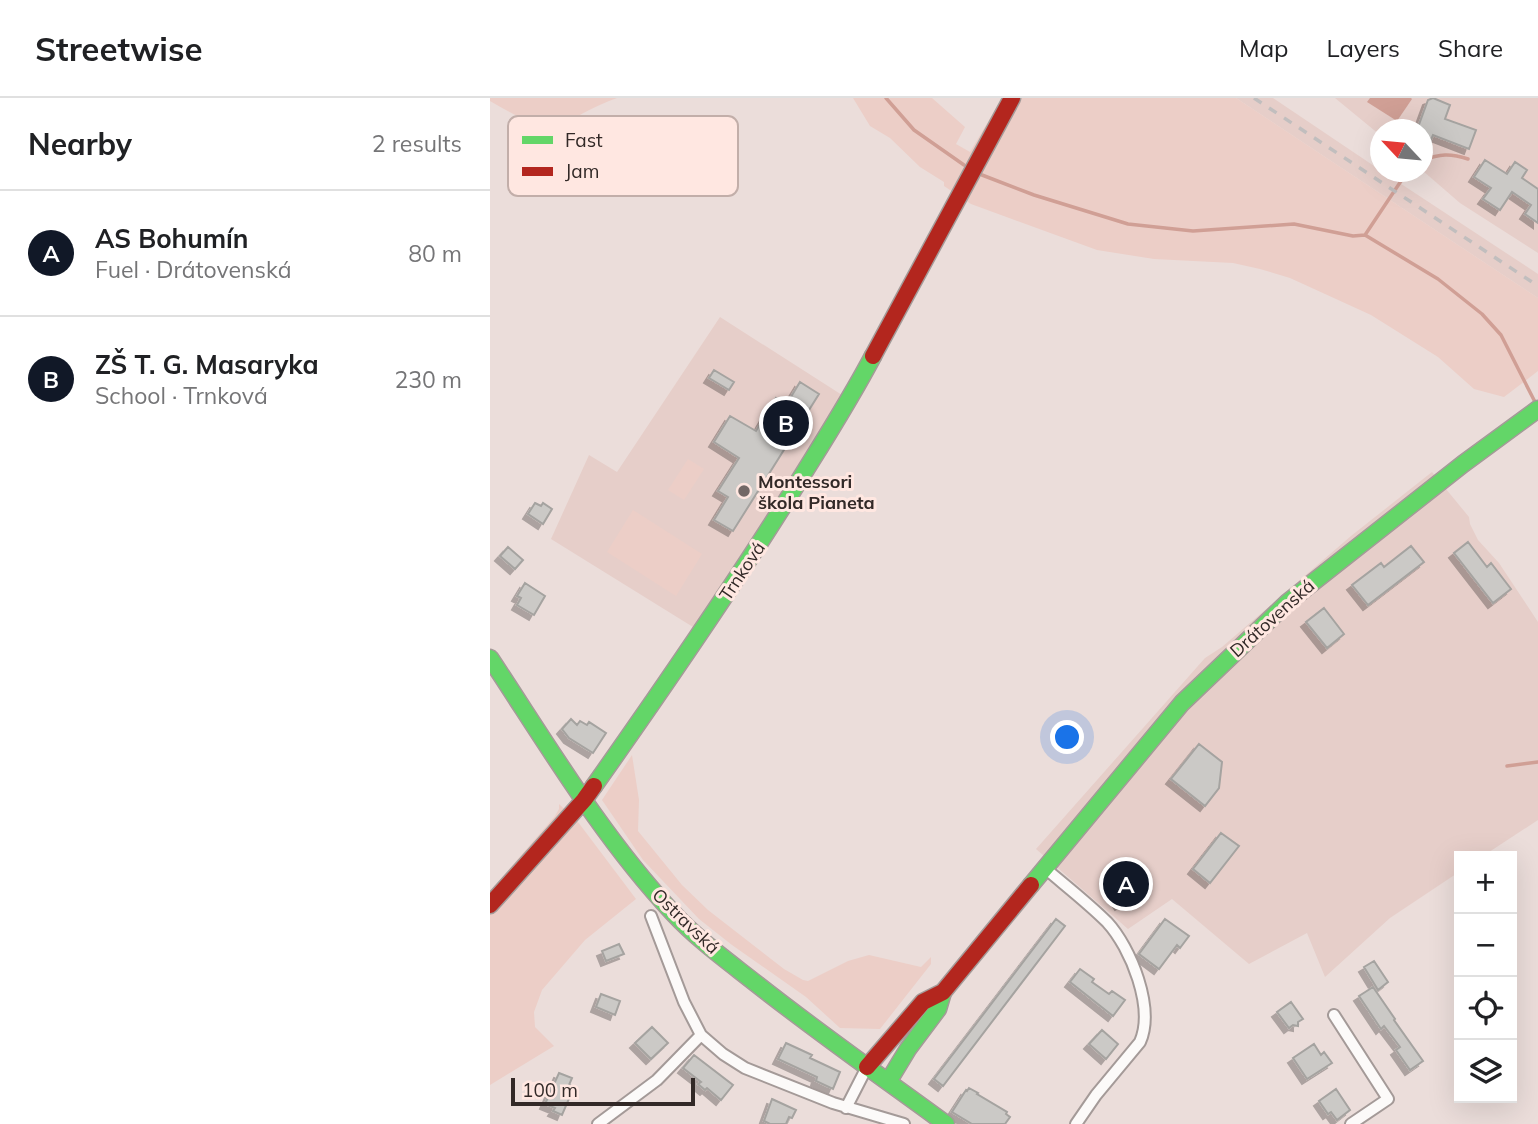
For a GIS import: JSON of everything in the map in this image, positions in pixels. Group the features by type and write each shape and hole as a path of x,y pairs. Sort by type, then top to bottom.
{"street":[{"name":"Trnková","path":"490,905 584,800 743,569 854,392 1012,98"},
{"name":"Drátovenská","path":"867,1067 923,1002 943,992 1182,703 1260,626 1463,464 1536,411"},
{"name":"Ostravská","path":"490,658 584,800 673,913 793,1013 946,1124"},
{"path":"1046,869 1108,924 1130,959 1145,1011 1144,1033 1140,1042 1076,1124"},
{"name":"Ostravská","path":"651,916 684,1002 701,1035 723,1054 746,1068 846,1108 904,1124"},
{"name":"Drátovenská","path":"888,1082 908,1049 938,1009 943,992"},
{"path":"1334,1015 1388,1099 1351,1124"},
{"path":"598,1124 657,1080 701,1035"},
{"path":"846,1108 867,1067"}],"shaded area":[{"path":"490,98 617,98 578,116 517,116 490,101"},
{"path":"853,98 932,98 965,127 956,144 970,152 1002,98 1236,98 1538,298 1538,371 1504,397 1474,389 1438,357 1371,315 1290,278 1233,263 1154,259 1097,250 971,204 920,167 890,138 870,126"},
{"path":"1236,98 1273,98 1370,163 1370,182 1398,182 1538,274 1538,298"},
{"path":"1335,98 1538,98 1538,253 1460,203 1433,180 1433,119 1370,119 1370,127"},
{"path":"1370,98 1412,99 1398,119 1394,119 1367,102"},
{"path":"720,317 842,395 693,627 551,539 589,455 617,472"},
{"path":"688,459 704,469 684,500 668,490"},
{"path":"1432,472 1469,517 1478,540 1499,563 1538,622 1538,820 1491,851 1454,851 1454,875 1390,918 1325,977 1307,933 1249,964 1172,899 1128,929 1036,849 1205,658 1222,647 1351,536"},
{"path":"633,510 702,554 676,596 607,552"},
{"path":"632,755 639,800 638,831 682,885 708,910 784,969 808,981 848,961 869,955 921,967 931,957 931,964 880,1029 840,1028 806,997 699,919 643,860 602,800"},
{"path":"559,804 578,822 636,899 585,940 542,990 534,1012 535,1027 554,1046 490,1085 490,891 555,816"}],"building":[{"path":"1433,98 1450,105 1445,119 1476,130 1469,149 1433,135 1433,119 1421,119 1428,100"},
{"path":"1485,160 1507,174 1515,162 1527,170 1522,178 1538,189 1538,223 1525,214 1531,205 1512,192 1500,210 1483,199 1491,188 1474,177"},
{"path":"714,370 734,382 729,390 709,378"},
{"path":"800,382 819,394 733,531 714,520 728,497 718,491 739,458 714,442 730,416 756,431 776,398 786,405"},
{"path":"535,503 541,506 543,503 552,509 543,524 528,514"},
{"path":"1468,542 1487,567 1491,563 1511,589 1493,603 1454,553"},
{"path":"1411,546 1424,562 1368,605 1352,585 1381,563 1384,567"},
{"path":"508,547 523,560 515,569 500,556"},
{"path":"525,583 545,596 534,615 517,605 521,598 517,596"},
{"path":"1324,608 1344,634 1327,648 1306,622"},
{"path":"571,719 577,725 580,721 587,725 589,722 606,733 593,753 569,738 562,729"},
{"path":"1199,744 1222,762 1219,788 1205,806 1171,779"},
{"path":"1221,833 1239,846 1210,883 1193,869"},
{"path":"1133,866 1143,881 1126,892 1130,899 1120,905 1106,883"},
{"path":"1056,919 1065,926 943,1086 934,1079"},
{"path":"1165,919 1189,936 1180,948 1177,945 1159,969 1139,954"},
{"path":"619,944 624,954 606,961 602,951"},
{"path":"1374,961 1388,982 1378,990 1364,967"},
{"path":"1080,969 1109,994 1112,991 1125,1000 1113,1016 1070,982"},
{"path":"1373,987 1423,1061 1410,1070 1396,1050 1400,1047 1384,1026 1381,1029 1359,996"},
{"path":"601,994 620,1001 615,1015 596,1007"},
{"path":"1291,1002 1303,1019 1298,1022 1298,1026 1289,1028 1277,1012"},
{"path":"652,1027 668,1043 651,1059 635,1043"},
{"path":"1102,1030 1118,1044 1106,1059 1089,1044"},
{"path":"786,1043 840,1072 833,1089 816,1081 817,1077 778,1059"},
{"path":"1314,1044 1321,1055 1324,1052 1332,1063 1307,1079 1293,1058"},
{"path":"694,1055 733,1085 721,1100 707,1088 705,1090 698,1084 701,1082 683,1068"},
{"path":"559,1073 572,1078 569,1085 574,1087 562,1115 545,1104"},
{"path":"969,1088 1007,1112 1010,1117 1005,1124 972,1124 952,1112"},
{"path":"1336,1089 1350,1110 1337,1120 1331,1112 1328,1114 1319,1101"},
{"path":"772,1099 796,1110 786,1124 770,1124 764,1121"}],"waterway":[{"path":"886,98 914,130 964,165"},
{"path":"1433,156 1445,155 1468,159"},
{"path":"982,175 1034,195 1128,224 1193,231 1294,224 1353,236 1365,235 1400,182"},
{"path":"1365,235 1438,279 1482,314 1501,335 1538,405"},
{"path":"1507,766 1538,762"}],"railway":[{"path":"1254,98 1538,286"}],"traffic: fast":[{"path":"594,786 748,561 836,421 873,356"},
{"path":"1031,885 1182,703 1288,602 1463,464 1538,409"},
{"path":"490,658 599,822 647,884 683,923 781,1003 946,1124"},
{"path":"888,1082 908,1049 938,1009 943,992"}],"traffic: jam":[{"path":"873,356 1012,98"},
{"path":"490,905 594,786"},
{"path":"867,1067 923,1002 943,992 1031,885"}],"place":[{"name":"ZŠ T. G. Masaryka","path":"786,423"},
{"name":"Montessori škola Pianeta","path":"744,491"},
{"name":"AS Bohumín","path":"1126,884"}]}
